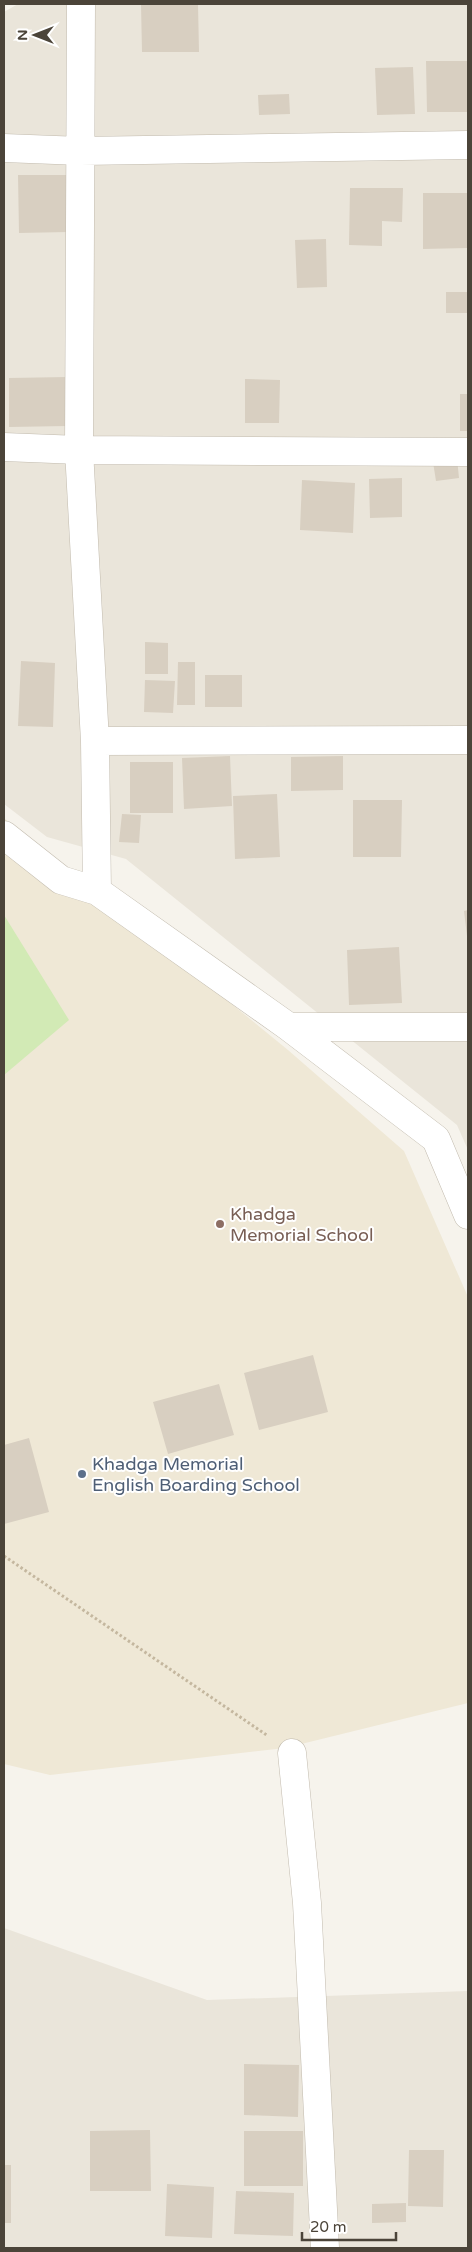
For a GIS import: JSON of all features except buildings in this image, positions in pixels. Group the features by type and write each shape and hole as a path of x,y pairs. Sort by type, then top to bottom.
{"street":[{"path":"81,4 82,151 79,450 95,742 97,891"},
{"path":"4,148 82,151 468,145"},
{"path":"4,447 79,450 468,452"},
{"path":"95,742 468,740"},
{"path":"4,835 61,880 97,891 289,1027 436,1139 468,1215"},
{"path":"289,1027 468,1027"},
{"path":"292,1753 307,1903 325,2248"}],"path":[{"path":"4,1556 292,1753"}],"shaded area":[{"path":"18,4 468,4 468,1150 457,1125 126,859 47,837 4,804 4,12"},
{"name":"Khadga Memorial School","path":"4,818 288,1050 404,1151 468,1297 468,1703 285,1748 50,1775 4,1764"},
{"path":"4,1928 207,2000 468,1991 468,2248 4,2248"}],"green space":[{"path":"4,915 69,1020 4,1075"}],"place":[{"name":"Khadga Memorial School","path":"220,1224"},
{"name":"Khadga Memorial English Boarding School","path":"82,1474"}]}
